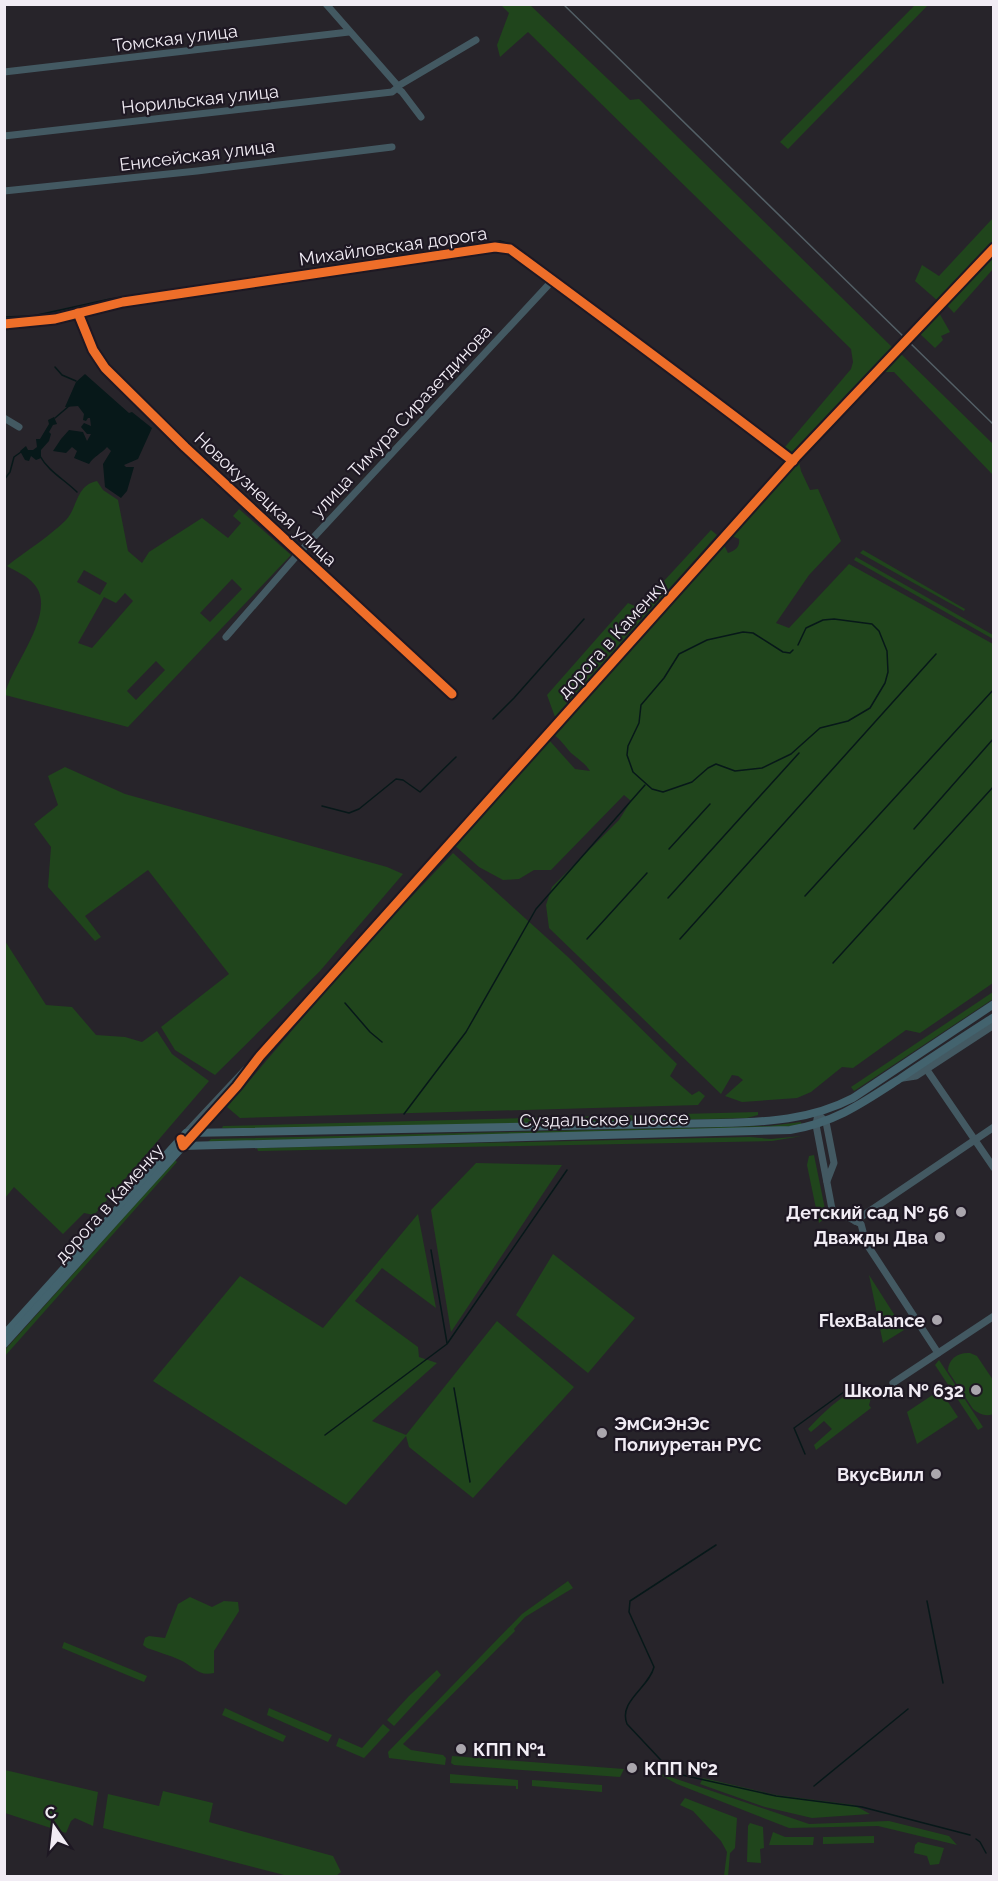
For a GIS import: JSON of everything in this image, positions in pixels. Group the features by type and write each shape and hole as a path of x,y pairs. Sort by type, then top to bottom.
{"main road":[{"name":"Суздальское шоссе","path":"187,1138 731,1123 786,1119 818,1113 853,1098 993,1004"},
{"name":"Суздальское шоссе","path":"187,1138 747,1133 790,1130 825,1122 870,1099 993,1017"},
{"name":"дорога в Каменку","path":"4,1335 187,1138"},
{"name":"дорога в Каменку","path":"4,1344 187,1138"}],"street":[{"path":"326,4 421,117"},
{"name":"Томская улица","path":"4,72 349,32"},
{"name":"Норильская улица","path":"4,136 392,92 476,40"},
{"name":"Енисейская улица","path":"4,191 197,171 392,147"},
{"name":"Михайловская дорога","path":"4,324 39,321 123,302 495,247 510,249 793,461"},
{"name":"дорога в Каменку","path":"187,1138 237,1086 260,1056 793,461 993,248"},
{"name":"улица Тимура Сиразетдинова","path":"226,637 300,552 552,281"},
{"name":"Новокузнецкая улица","path":"78,313 93,350 105,368 184,447 452,694"},
{"path":"4,418 20,427"},
{"path":"900,1078 916,1076 927,1070 993,1025"},
{"path":"927,1070 993,1168"},
{"path":"818,1113 825,1122 834,1163 826,1183"},
{"path":"818,1113 816,1125 832,1209 861,1224 866,1243 938,1353"},
{"path":"855,1221 993,1127"},
{"path":"893,1383 993,1316"}],"green space":[{"path":"501,5 530,5 630,100 639,99 892,347 792,453 785,447 851,369 853,362 851,349 528,32 500,57 497,45 509,13"},
{"path":"915,5 928,5 788,149 780,142"},
{"path":"993,218 993,241 938,301 915,281 922,265 939,276"},
{"path":"993,252 993,269 954,313 945,303"},
{"path":"938,311 950,332 941,336 943,340 935,348 918,332"},
{"path":"901,354 993,444 993,475 894,372 882,372"},
{"path":"799,462 810,490 818,489 841,541 809,575 776,623 789,628 849,564 993,644 993,983 920,1033 906,1030 853,1068 842,1067 811,1092 797,1098 742,1102 725,1096 743,1080 732,1075 721,1094 549,928 546,905 552,887 619,820 631,801 624,795 551,870 534,870 519,879 503,880 479,867 454,845 549,740 575,769 590,771 553,734 723,543 728,553 737,548 739,539 730,535"},
{"path":"97,481 103,490 118,500 128,551 142,563 149,552 202,518 228,538 241,523 233,516 239,509 291,555 128,727 5,695 31,639 41,609 40,596 34,584 7,566 66,520 81,492 90,483","holes":["84,570 107,583 100,595 77,582","232,579 242,589 210,622 200,613","125,593 133,601 92,648 78,643 104,597 116,603","156,661 165,670 136,700 127,691"]},
{"path":"711,530 717,535 555,717 547,695 628,603 639,608"},
{"path":"863,550 965,609 964,611 860,553"},
{"path":"856,557 993,635 993,639 854,560"},
{"path":"65,767 125,794 387,867 403,874 320,971 215,1075 175,1050 161,1027 229,974 148,870 85,916 101,937 95,941 48,887 51,847 34,824 58,805 48,776"},
{"path":"453,853 568,957 677,1064 670,1076 692,1095 699,1091 705,1096 698,1105 240,1118 227,1107 356,955"},
{"path":"5,941 46,1005 72,1007 96,1035 125,1037 142,1042 157,1031 172,1054 209,1081 94,1215 84,1213 63,1234 14,1187 5,1198"},
{"path":"993,992 993,999 854,1091 851,1087"},
{"path":"758,1112 758,1115 747,1118 279,1130 222,1128 223,1126"},
{"path":"801,1122 801,1124 785,1127 208,1142 211,1139 769,1126"},
{"path":"802,1136 772,1141 258,1151 257,1148 750,1137 771,1139"},
{"path":"814,1155 826,1214 819,1223 807,1165 809,1156"},
{"path":"175,1160 177,1162 5,1356 5,1350"},
{"path":"476,1163 562,1165 451,1332 431,1210"},
{"path":"418,1214 436,1308 382,1268 355,1301 418,1347 419,1357 437,1363 372,1421 406,1435 497,1321 574,1387 473,1498 409,1447 406,1436 346,1505 153,1381 240,1276 323,1328"},
{"path":"553,1254 635,1318 588,1373 516,1315"},
{"path":"869,1275 904,1330 883,1343"},
{"path":"970,1353 977,1356 993,1380 993,1414 983,1414 973,1409 948,1371 954,1357"},
{"path":"939,1360 983,1427 978,1430 935,1365"},
{"path":"860,1387 871,1398 869,1405 871,1408 816,1450 814,1445 832,1429 824,1421 811,1432 808,1429 832,1406"},
{"path":"940,1390 958,1417 917,1444 907,1412"},
{"path":"568,1581 573,1588 525,1617 514,1629 515,1631 403,1744 411,1750 443,1755 446,1758 445,1765 389,1758 388,1752 522,1614"},
{"path":"190,1597 212,1607 224,1601 238,1602 239,1611 214,1651 214,1673 199,1672 180,1660 143,1645 145,1638 149,1636 165,1638 178,1604"},
{"path":"64,1642 147,1676 144,1682 62,1648"},
{"path":"437,1670 441,1675 394,1726 387,1720 409,1696"},
{"path":"225,1708 286,1736 283,1742 222,1715"},
{"path":"269,1708 332,1735 328,1742 267,1715"},
{"path":"383,1724 390,1730 364,1758 336,1746 339,1738 362,1748"},
{"path":"452,1756 624,1769 620,1777 454,1765 451,1763"},
{"path":"5,1770 98,1792 93,1826 75,1818 71,1821 66,1833 5,1813"},
{"path":"653,1771 809,1824 889,1821 949,1836 957,1845 878,1826 789,1828 677,1784"},
{"path":"450,1774 518,1780 518,1789 516,1786 450,1783"},
{"path":"703,1778 776,1795 854,1805 870,1814 812,1818 765,1807 700,1784"},
{"path":"532,1780 602,1785 602,1792 532,1786"},
{"path":"163,1791 213,1803 209,1822 333,1856 341,1872 336,1876 288,1876 103,1828 108,1794 159,1806"},
{"path":"685,1798 737,1818 735,1848 730,1853 728,1876 724,1876 727,1852 721,1841 693,1811 680,1805"},
{"path":"750,1823 763,1827 764,1848 760,1849 761,1863 747,1862"},
{"path":"773,1832 785,1837 814,1837 813,1845 769,1845"},
{"path":"874,1836 874,1843 823,1844 823,1837"},
{"path":"918,1842 944,1848 939,1864 930,1865 927,1856 914,1853"}],"shaded area":[{"path":"85,374 129,413 132,412 152,428 138,459 124,465 134,467 127,491 121,498 105,487 103,464 111,451 107,447 89,464 74,458 77,451 72,447 66,453 53,451 69,430 83,432 87,441 91,434 87,434 81,427 84,423 91,426 90,418 83,420 84,414 78,406 65,407 76,382"},
{"path":"54,417 57,424 53,425 49,432 51,434 49,441 41,450 41,458 36,460 31,456 29,461 25,460 20,451 26,446 28,450 37,447 36,439 40,439 49,424 48,420"}],"waterway":[{"path":"4,317 33,316 110,299 500,241 515,246 572,289"},
{"path":"578,293 624,329"},
{"path":"55,367 62,375 76,381"},
{"path":"55,418 69,406"},
{"path":"4,480 10,472 14,457 21,452"},
{"path":"40,456 52,471 77,492"},
{"path":"493,719 584,619"},
{"path":"793,650 790,653 783,652 753,633 743,632 707,640 679,654 664,678 641,705 639,723 628,746 627,755 633,772 652,789 663,792 692,782 716,764 735,771 762,768 791,754 820,728 848,721 870,708 885,683 888,672 887,651 879,631 872,624 834,619 823,620 806,628 798,645"},
{"path":"680,939 936,654"},
{"path":"805,896 994,689"},
{"path":"914,829 994,738"},
{"path":"668,898 799,753"},
{"path":"322,806 349,813 359,809 396,779 403,780 420,792 456,757"},
{"path":"404,1114 466,1032 536,909 645,785"},
{"path":"833,963 994,786"},
{"path":"669,849 710,804"},
{"path":"587,939 647,873"},
{"path":"345,1003 370,1032 382,1042"},
{"path":"325,1435 447,1344 567,1170"},
{"path":"431,1250 447,1343"},
{"path":"454,1388 470,1482"},
{"path":"805,1454 794,1428 848,1389"},
{"path":"716,1545 630,1601 629,1612 654,1667 651,1675 630,1701 625,1716 627,1724 673,1773 776,1796 862,1807 970,1835"},
{"path":"927,1601 943,1683"},
{"path":"814,1786 908,1709"},
{"path":"976,1839 986,1853"}],"railway":[{"path":"563,4 994,425"}],"cycle path":[{"path":"4,324 55,319 123,302 495,247 510,249 793,461"},
{"path":"181,1139 183,1146 237,1086 260,1056 796,457 994,248"},
{"path":"78,313 93,350 105,368 185,447 452,694"}],"place":[{"name":"Детский сад № 56","path":"961,1212"},
{"name":"Дважды Два","path":"940,1237"},
{"name":"FlexBalance","path":"937,1320"},
{"name":"Школа № 632","path":"976,1390"},
{"name":"ЭмСиЭнЭс Полиуретан РУС","path":"602,1433"},
{"name":"ВкусВилл","path":"936,1474"},
{"name":"КПП №1","path":"461,1749"},
{"name":"КПП №2","path":"632,1768"}]}
